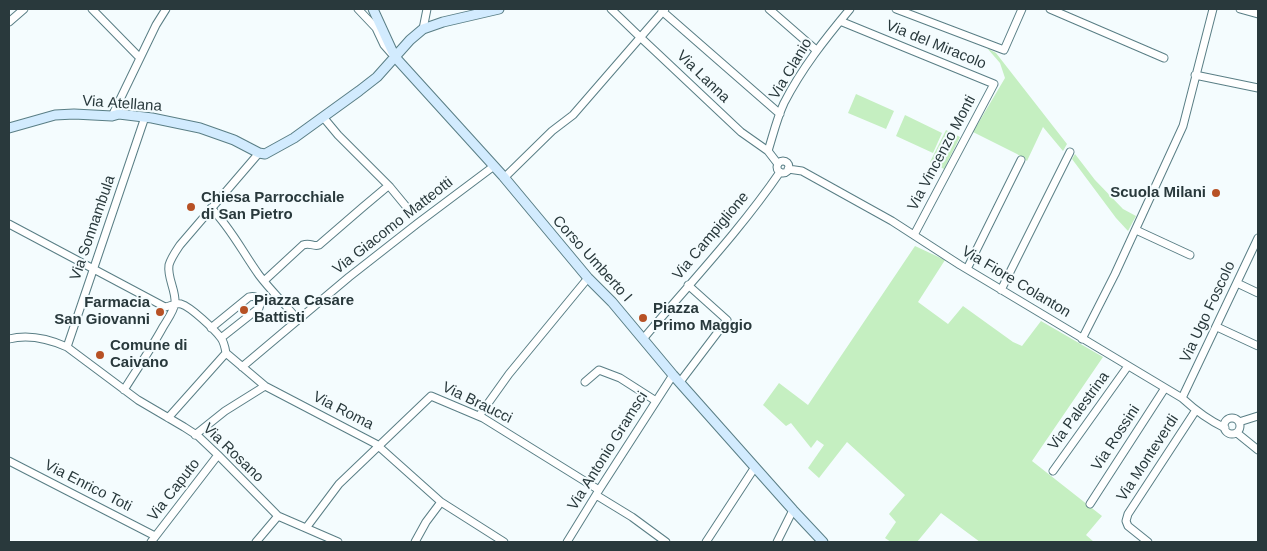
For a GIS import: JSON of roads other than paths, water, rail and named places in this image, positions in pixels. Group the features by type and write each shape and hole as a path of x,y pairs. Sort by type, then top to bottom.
{"main road":[{"name":"Corso Umberto I","path":"373,9 395,57 494,166 588,278 612,302 673,375 823,542"},
{"path":"259,153 265,154 294,138 359,91 377,76 410,40 423,29 443,22 499,9"},
{"name":"Via Atellana","path":"9,128 55,115 112,116 119,114 200,128 234,140 259,153"}],"street":[{"path":"9,22 24,9"},
{"path":"92,9 140,58"},
{"path":"112,116 156,25 166,9"},
{"path":"358,9 376,28 384,45 395,57"},
{"path":"423,29 427,9"},
{"name":"Via Lanna","path":"611,9 741,132 768,151 778,164"},
{"path":"769,9 816,50"},
{"name":"Via Clanio","path":"768,151 783,105 816,50 850,9"},
{"path":"896,9 1004,50 1022,9"},
{"path":"1050,9 1164,58"},
{"path":"1082,338 1136,230 1182,126 1213,9"},
{"path":"1240,9 1258,14"},
{"path":"504,178 552,131 573,115 664,10 780,114"},
{"name":"Via del Miracolo","path":"840,21 994,84"},
{"path":"1195,75 1258,88"},
{"name":"Via Vincenzo Monti","path":"914,235 994,84"},
{"name":"Via Sonnambula","path":"67,348 145,117"},
{"path":"323,117 388,186 419,223"},
{"path":"1001,290 1070,152"},
{"path":"124,390 172,312 175,304 174,288 169,272 170,263 180,245 259,153"},
{"path":"967,269 1020,160"},
{"path":"785,162 788,170 780,172 777,170 778,164 785,162"},
{"name":"Via Giacomo Matteotti","path":"242,366 349,277 494,166"},
{"name":"Via Fiore Colanton","path":"788,170 802,171 892,221 1001,290 1182,398 1212,422 1225,428"},
{"name":"Via Campiglione","path":"643,339 734,234 780,172"},
{"path":"264,281 304,246 310,244 319,245 388,186"},
{"path":"211,208 221,218 264,281 298,320"},
{"path":"9,224 166,307 182,304 198,314 221,338 225,344 226,353 168,418"},
{"path":"1136,230 1190,255"},
{"name":"Via Ugo Foscolo","path":"1182,398 1258,238"},
{"path":"479,416 508,374 588,278"},
{"path":"1237,283 1258,293"},
{"path":"680,382 727,320 688,285"},
{"path":"211,328 249,297 254,296 258,299 260,303 259,308 221,338"},
{"path":"1216,327 1258,346"},
{"name":"Via Rosano","path":"9,340 22,337 40,338 67,348 138,400 195,434 278,516 338,542"},
{"name":"Via Roma","path":"226,353 265,386 379,446 441,502 504,542"},
{"name":"Via Palestrina","path":"1053,471 1128,366"},
{"path":"586,382 599,370 620,378 656,401"},
{"name":"Via Antonio Gramsci","path":"567,542 673,375"},
{"path":"195,434 225,411 265,386"},
{"name":"Via Rossini","path":"1090,504 1165,388"},
{"name":"Via Braucci","path":"379,446 431,396 479,416 597,492 666,542"},
{"name":"Via Monteverdi","path":"1148,542 1128,526 1126,522 1128,514 1196,410"},
{"path":"1258,416 1239,422 1235,419 1230,419 1226,422 1225,428 1229,433 1237,433 1258,450"},
{"path":"1237,433 1240,426 1239,422"},
{"path":"306,528 339,484 379,446"},
{"name":"Via Caputo","path":"153,539 218,455"},
{"name":"Via Enrico Toti","path":"9,461 153,539"},
{"path":"706,542 755,467"},
{"path":"415,542 426,522 441,502"},
{"path":"777,542 793,510"},
{"path":"256,542 278,516"}],"place":[{"name":"Scuola Milani","path":"1216,193"},
{"name":"Chiesa Parrocchiale di San Pietro","path":"191,207"},
{"name":"Piazza Casare Battisti","path":"244,310"},
{"name":"Farmacia San Giovanni","path":"160,312"},
{"name":"Piazza Primo Maggio","path":"643,318"},
{"name":"Comune di Caivano","path":"100,355"}]}
